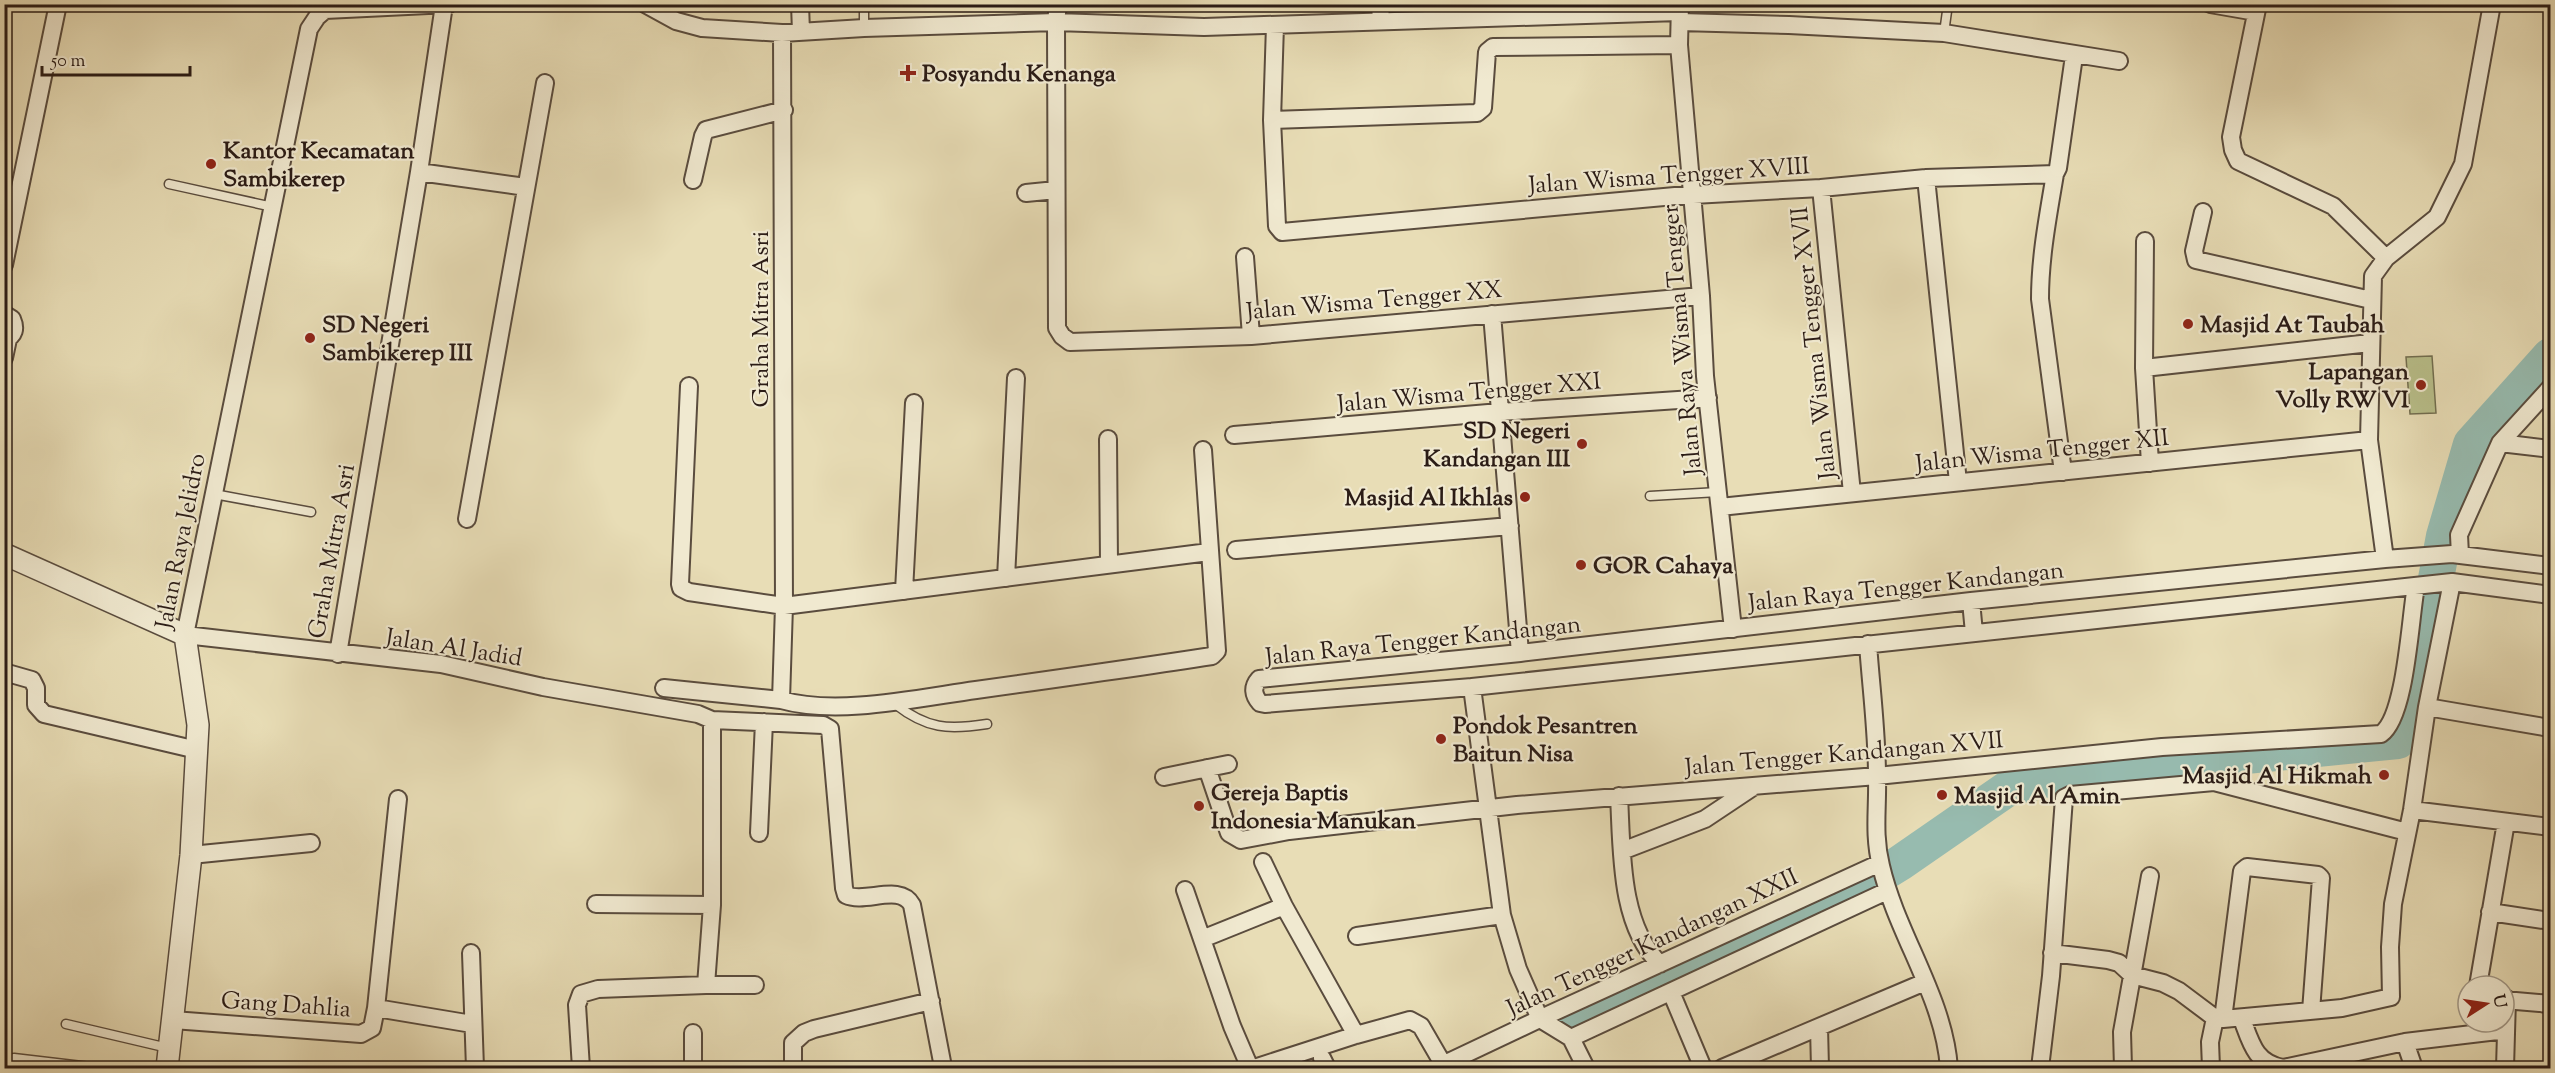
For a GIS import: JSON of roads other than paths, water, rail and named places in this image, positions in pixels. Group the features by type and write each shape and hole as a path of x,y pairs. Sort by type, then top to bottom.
{"street":[{"path":"4,264 58,4"},
{"path":"645,4 676,21 702,28 782,33 1056,22 1204,27 1275,25 1381,13 1480,11 1680,13 1789,25 1944,33 2119,62"},
{"path":"800,4 801,32"},
{"path":"1026,193 1056,190 1056,22 1058,4"},
{"path":"2210,4 2257,8 2231,137 2238,161 2333,206 2386,258"},
{"path":"2385,559 2369,440 2373,276 2386,258 2437,217 2463,164 2492,4"},
{"name":"Graha Mitra Asri","path":"338,654 446,5"},
{"name":"Jalan Raya Jelidro","path":"168,1059 191,855 197,750 198,725 185,635 309,29 325,10 446,5"},
{"name":"Jalan Raya Wisma Tengger","path":"1680,13 1679,45 1708,398 1733,629"},
{"path":"1275,25 1272,120 1477,113 1483,108 1487,52 1493,47 1679,45"},
{"name":"Graha Mitra Asri","path":"781,699 784,606 782,33"},
{"path":"2063,472 2040,299 2042,251 2055,174 2058,168 2074,56"},
{"path":"467,519 545,83"},
{"path":"693,180 706,130 784,110"},
{"name":"Jalan Wisma Tengger XVIII","path":"1272,120 1277,226 1280,230 1286,231 1692,195 1821,188 1926,178 2055,174"},
{"path":"419,172 526,187"},
{"path":"1926,178 1958,482"},
{"name":"Jalan Wisma Tengger XVII","path":"1821,188 1852,493"},
{"name":"Jalan Wisma Tengger XX","path":"1056,190 1056,328 1071,342 1251,336 1701,296"},
{"path":"2204,212 2194,251 2196,260 2371,300"},
{"path":"2145,242 2144,368 2150,463"},
{"path":"1245,257 1251,336"},
{"path":"1492,314 1520,653"},
{"path":"4,315 12,319 15,324 12,336 6,340 4,358"},
{"path":"2144,368 2370,343"},
{"path":"1006,578 1016,378"},
{"path":"689,386 681,588 689,592 784,606 1209,552"},
{"path":"2456,555 2459,535 2500,443 2550,388"},
{"name":"Jalan Wisma Tengger XXI","path":"1234,435 1500,412 1708,398"},
{"path":"904,591 914,403"},
{"path":"1108,439 1109,564"},
{"name":"Jalan Wisma Tengger XII","path":"1719,499 1852,493 2369,440"},
{"path":"2500,443 2550,449"},
{"path":"664,688 781,699 799,705 820,707 892,702 1212,656 1217,651 1203,450"},
{"path":"1236,550 1510,526"},
{"path":"4,554 185,635"},
{"name":"Jalan Raya Tengger Kandangan","path":"2550,566 2456,555 2385,559 1971,602 1520,653 1259,679 1254,685 1254,691 1260,703 1265,704 1472,687 2434,584 2550,595"},
{"path":"2052,953 2120,963 2132,975 2163,983 2219,1018 2242,1019 2342,1008 2383,1000 2391,995 2390,947 2393,904 2412,810 2427,707 2434,584"},
{"name":"Jalan Tengger Kandangan XVII","path":"1208,768 1229,833 1241,840 1289,831 1489,808 1877,776 2162,747 2381,734 2392,722 2403,681 2410,620 2434,584"},
{"path":"1971,602 1974,633"},
{"name":"Jalan Al Jadid","path":"185,635 441,664 543,687 698,714 712,720 823,726 830,729 846,895 854,898 901,895 908,899 912,905 931,1001"},
{"path":"1868,644 1877,776 1874,824 1881,865 1887,889 1946,1040 1949,1068"},
{"path":"1582,646 1585,674"},
{"path":"4,672 32,680 36,688 36,705 44,714 197,750"},
{"path":"1472,687 1502,915 1518,969 1540,1019 1570,1038 1586,1068"},
{"path":"2427,707 2550,728"},
{"path":"706,985 712,905 712,720"},
{"path":"759,833 764,722"},
{"path":"1164,777 1228,764"},
{"path":"2040,1068 2052,953 2062,801 2066,796 2214,782 2407,832"},
{"path":"1622,851 1705,819 1753,787"},
{"path":"1619,796 1625,885 1635,923 1644,945 1660,964"},
{"path":"398,799 376,1008 472,1024"},
{"path":"2412,810 2550,827"},
{"path":"2480,974 2506,822"},
{"path":"191,855 311,843"},
{"path":"1263,862 1284,906 1356,1035"},
{"name":"Jalan Tengger Kandangan XXII","path":"1440,1066 1881,865"},
{"path":"2211,1068 2210,1042 2219,1018 2242,871 2247,867 2318,875 2321,878 2311,1011"},
{"path":"2123,1068 2122,1032 2150,876"},
{"path":"1570,1038 1887,889"},
{"path":"1185,890 1232,1026 1250,1068"},
{"path":"596,904 712,905"},
{"path":"1202,939 1284,906"},
{"path":"2490,912 2550,921"},
{"path":"1357,936 1502,915"},
{"path":"471,953 472,1024 476,1068"},
{"path":"1722,1068 1925,982"},
{"path":"581,1068 577,1005 581,994 598,989 755,985"},
{"path":"1671,992 1703,1068"},
{"path":"793,1068 793,1043 804,1033 836,1023 931,1001 942,1067"},
{"path":"2516,1001 2550,1004"},
{"name":"Gang Dahlia","path":"173,1020 361,1034 372,1028 376,1008"},
{"path":"2242,1019 2252,1046 2265,1063 2283,1068 2405,1042 2472,1034"},
{"path":"1254,1068 1404,1020 1413,1021 1421,1026 1440,1066"},
{"path":"1819,1027 1820,1068"},
{"path":"693,1033 693,1068"},
{"path":"2505,1068 2506,1034"},
{"path":"2405,1042 2414,1068"}],"lane":[{"path":"864,4 864,28"},
{"path":"1944,33 1948,4"},
{"path":"169,184 273,207"},
{"path":"214,494 311,512"},
{"path":"1650,496 1719,499"},
{"path":"892,702 926,724 963,727 987,724"},
{"path":"66,1024 168,1059"},
{"path":"14,1058 99,1068"}],"waterway":[{"path":"1573,1023 1613,1008 1647,991 1679,969 1793,916 1848,895 1900,863 2007,789 2074,773 2398,741 2429,616 2444,536 2471,444 2550,356"}],"place":[{"name":"Posyandu Kenanga","path":"908,73"},
{"name":"Kantor Kecamatan Sambikerep","path":"211,164"},
{"name":"Masjid At Taubah","path":"2188,324"},
{"name":"SD Negeri Sambikerep III","path":"310,338"},
{"name":"Lapangan Volly RW VI","path":"2421,385"},
{"name":"SD Negeri Kandangan III","path":"1582,444"},
{"name":"Masjid Al Ikhlas","path":"1525,497"},
{"name":"GOR Cahaya","path":"1581,565"},
{"name":"Pondok Pesantren Baitun Nisa","path":"1441,739"},
{"name":"Masjid Al Hikmah","path":"2384,775"},
{"name":"Masjid Al Amin","path":"1942,795"},
{"name":"Gereja Baptis Indonesia Manukan","path":"1199,806"}]}
